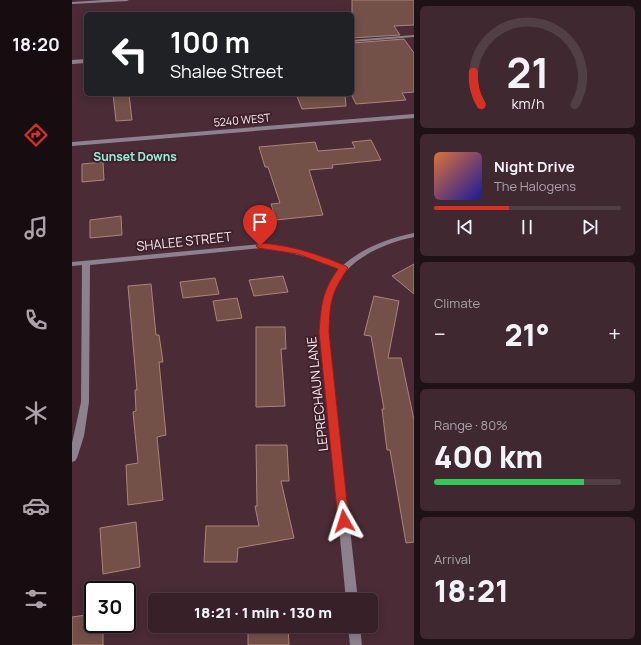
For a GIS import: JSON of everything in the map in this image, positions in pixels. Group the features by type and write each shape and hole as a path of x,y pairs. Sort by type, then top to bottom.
{"street":[{"path":"72,3 127,0"},
{"path":"354,41 414,36"},
{"path":"72,62 84,60"},
{"name":"5240 WEST","path":"72,144 414,116"},
{"name":"LEPRECHAUN LANE","path":"351,593 324,332 326,304 333,283 343,268 375,248 392,241 414,235"},
{"name":"SHALEE STREET","path":"72,264 260,246 278,247 299,251 343,268"},
{"path":"72,458 79,436 85,402 86,263"},
{"path":"355,633 356,645"}],"building":[{"path":"352,0 414,0 414,25 394,26 400,35 354,38 354,12 352,12"},
{"path":"404,39 414,53 414,92 402,93 406,100 356,104 352,96 354,96 354,43"},
{"path":"113,96 129,96 132,120 116,121"},
{"path":"297,96 345,96 346,106 302,109"},
{"path":"371,140 381,160 332,165 333,168 309,170 323,215 276,220 271,204 280,203 268,167 265,167 259,147 315,142 318,151 355,148 352,142"},
{"path":"103,162 104,180 82,182 82,164"},
{"path":"121,216 122,235 90,238 90,220"},
{"path":"414,264 414,294 392,276"},
{"path":"283,276 288,292 254,296 249,280"},
{"path":"215,278 219,294 183,298 180,282"},
{"path":"151,284 156,335 159,335 163,362 159,362 166,435 157,437 163,500 128,505 126,465 138,463 133,412 136,411 135,390 137,390 128,286"},
{"path":"374,296 399,301 388,358 401,358 414,420 414,542 406,543 390,450 387,450 382,409 384,409 371,336 364,335"},
{"path":"237,298 242,318 217,321 213,301"},
{"path":"256,327 285,327 286,349 281,349 285,406 256,407"},
{"path":"256,445 287,445 289,481 281,481 294,538 238,548 237,562 204,562 206,526 259,526 255,506 257,506"},
{"path":"136,522 140,567 103,574 100,528"},
{"path":"84,615 84,633 103,633 103,645 72,645 72,617"},
{"path":"248,633 288,633 289,645 248,645"}],"district":[{"name":"Sunset Downs","path":"135,157"}],"route":[{"path":"260,246 278,247 299,251 343,268 333,283 326,304 324,332 344,521"}]}
